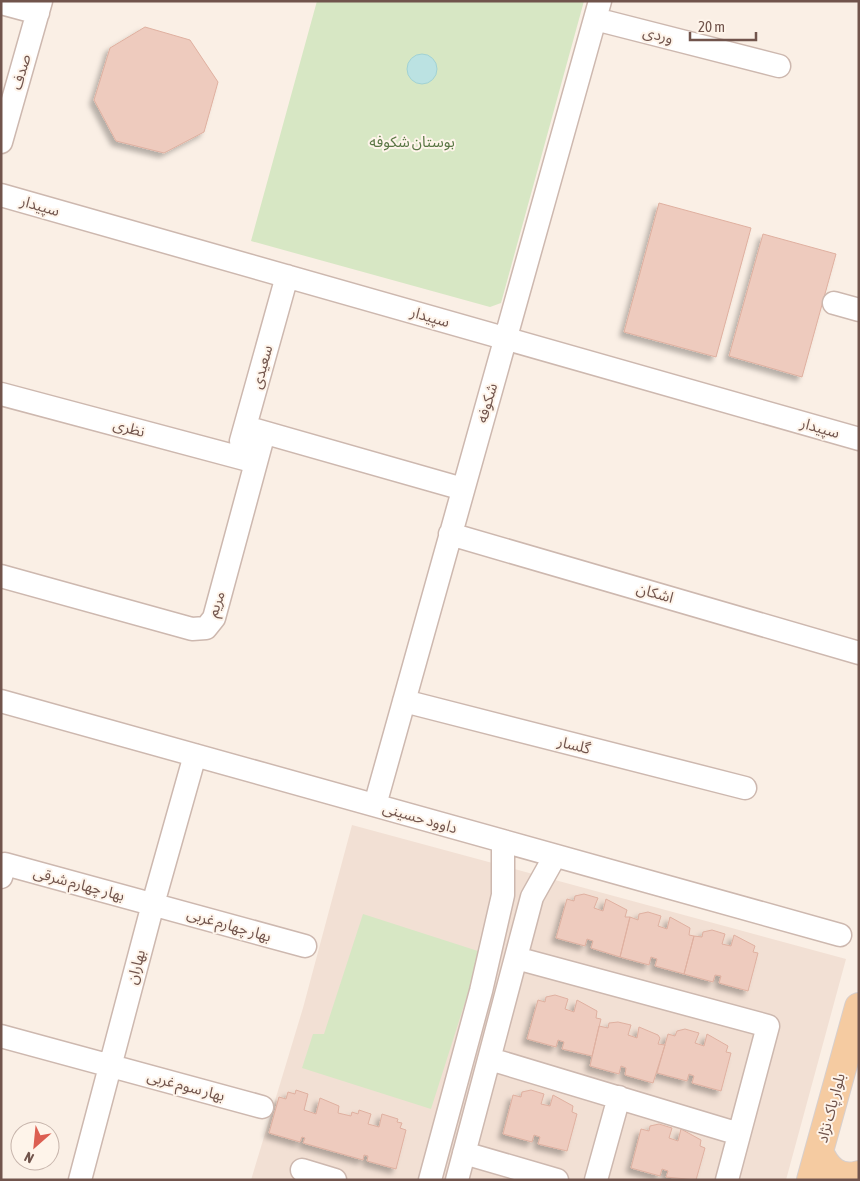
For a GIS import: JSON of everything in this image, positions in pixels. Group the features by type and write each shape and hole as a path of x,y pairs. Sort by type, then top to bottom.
{"main road":[{"name":"بلوار پاک نژاد","path":"811,1180 859,1008"},
{"path":"819,1151 831,1171 842,1178 859,1176"}],"street":[{"path":"1,3 40,7"},
{"name":"صدف","path":"1,142 40,7"},
{"name":"وردی","path":"597,10 779,66"},
{"name":"شکوفه","path":"374,806 597,10"},
{"name":"سپیدار","path":"1,195 859,439"},
{"name":"سعیدی","path":"247,460 287,276"},
{"path":"834,303 859,310"},
{"name":"نظری","path":"1,394 247,460"},
{"path":"255,430 463,489"},
{"name":"مریم","path":"1,576 192,629 206,628 214,618 247,460"},
{"name":"اشکان","path":"450,534 859,653"},
{"name":"داوود حسینی","path":"1,701 840,935"},
{"name":"گلسار","path":"404,701 745,788"},
{"name":"بهاران","path":"80,1180 153,904 195,755"},
{"path":"430,1180 481,991 504,895 504,841"},
{"path":"457,1180 532,898 555,856"},
{"name":"بهار چهارم شرقی","path":"3,870 153,904"},
{"name":"بهار چهارم غربی","path":"153,904 305,946"},
{"path":"516,958 768,1026 727,1180"},
{"name":"بهار سوم غربی","path":"1,1036 262,1107"},
{"path":"490,1059 739,1134"},
{"path":"596,1180 619,1098"},
{"path":"464,1153 557,1180"},
{"path":"302,1170 335,1180"}],"shaded area":[{"path":"352,825 846,959 786,1180 251,1180 303,1008"}],"green space":[{"name":"بوستان شکوفه","path":"317,1 584,1 501,303 490,307 251,241"},
{"path":"363,914 481,952 431,1109 302,1068 313,1034 324,1034"}],"water":[{"path":"422,54 432,59 437,69 432,79 422,84 412,79 407,69 412,59"}],"building":[{"path":"145,27 190,40 218,82 204,132 164,153 116,141 94,100 110,48"},
{"path":"659,203 751,228 716,357 624,332"},
{"path":"763,234 836,254 802,377 729,356"},
{"path":"584,894 598,898 594,908 603,911 606,899 627,910 625,917 630,917 620,957 591,948 593,941 587,939 585,946 556,938 567,899 574,901 575,896"},
{"path":"648,912 661,916 658,926 667,929 670,917 690,928 689,935 694,936 684,974 655,966 657,959 651,957 649,965 620,957 630,917 638,920 639,914"},
{"path":"712,930 725,934 722,944 731,946 734,935 755,946 753,952 758,953 748,991 719,983 721,976 715,975 713,982 684,974 694,936 702,937 703,932"},
{"path":"555,995 568,999 565,1009 574,1012 577,1000 597,1011 596,1018 601,1019 592,1056 562,1049 564,1042 558,1040 556,1047 527,1039 538,1000 545,1002 546,997"},
{"path":"618,1022 631,1025 628,1035 637,1038 639,1027 658,1035 660,1038 658,1044 665,1045 653,1083 625,1075 626,1068 621,1066 619,1074 590,1066 599,1026 608,1028 609,1023"},
{"path":"685,1029 699,1033 695,1043 704,1046 707,1034 728,1046 726,1052 731,1053 721,1091 692,1083 694,1076 689,1074 687,1081 657,1073 668,1034 675,1036 677,1031"},
{"path":"296,1090 308,1094 304,1110 316,1114 320,1098 339,1106 338,1113 351,1116 352,1112 358,1114 359,1110 371,1114 368,1124 379,1127 382,1114 398,1119 397,1122 402,1123 400,1128 406,1130 396,1169 367,1161 368,1156 364,1155 363,1160 303,1143 305,1138 302,1137 300,1142 269,1133 279,1097 286,1099 288,1092 295,1094"},
{"path":"531,1090 544,1094 541,1104 550,1106 553,1095 573,1106 572,1112 577,1114 567,1151 538,1144 540,1137 534,1135 532,1142 503,1134 513,1095 521,1097 522,1092"},
{"path":"659,1124 672,1128 669,1138 678,1141 681,1129 701,1140 700,1146 705,1148 696,1180 666,1177 668,1171 662,1169 660,1176 631,1168 641,1129 649,1131 650,1126"}]}
